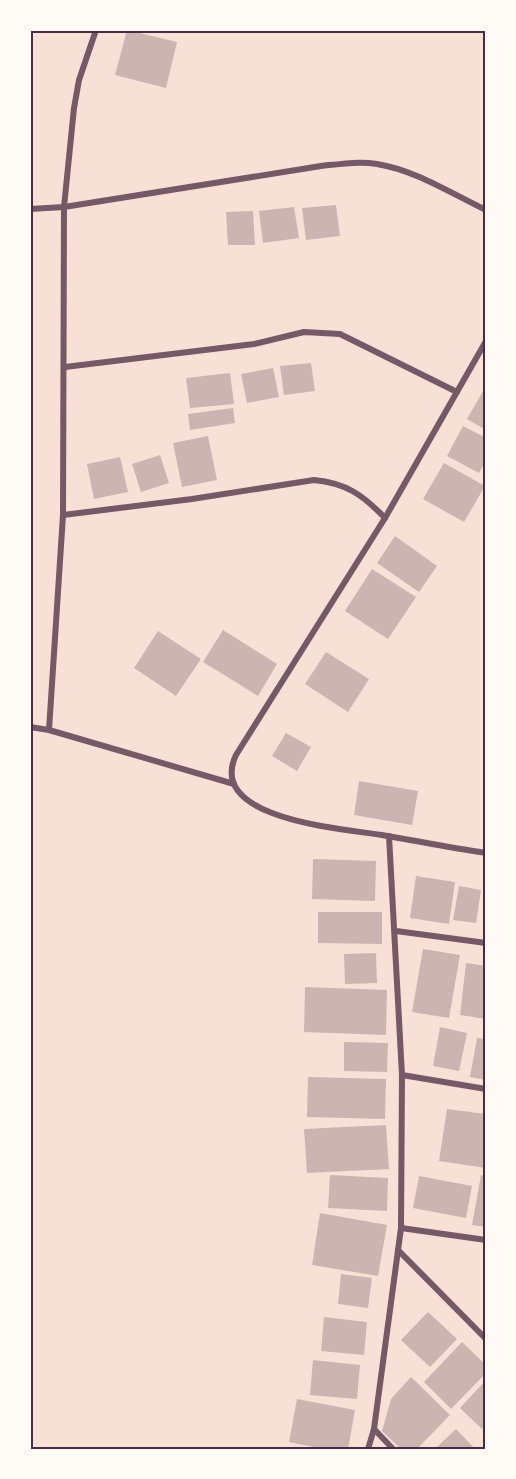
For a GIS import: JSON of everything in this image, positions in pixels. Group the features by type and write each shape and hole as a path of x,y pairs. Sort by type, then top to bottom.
{"street":[{"path":"49,730 63,515 64,207 79,80 96,30"},
{"path":"30,209 64,207 321,166 357,163 378,164 399,170 486,210"},
{"path":"65,367 254,344 304,332 340,334 457,392"},
{"path":"486,341 384,518 236,755 231,770 234,784 247,800 280,817 486,853"},
{"path":"63,515 192,499 314,480 331,482 358,492 384,518"},
{"path":"30,727 49,730 234,784"},
{"path":"368,1449 374,1429 401,1228 402,1075 396,931 389,836"},
{"path":"396,931 486,943"},
{"path":"402,1075 486,1089"},
{"path":"401,1228 486,1240"},
{"path":"398,1250 486,1340"},
{"path":"374,1429 393,1449"}],"building":[{"path":"127,30 177,42 166,88 115,75"},
{"path":"336,205 340,236 306,240 302,208"},
{"path":"294,207 299,238 263,243 259,211"},
{"path":"253,211 255,245 228,245 226,212"},
{"path":"311,363 315,391 284,395 280,366"},
{"path":"273,368 279,397 247,403 241,374"},
{"path":"230,373 234,404 190,408 186,378"},
{"path":"486,386 486,430 467,419"},
{"path":"233,408 235,423 190,430 188,414"},
{"path":"463,426 486,438 486,460 479,473 447,456"},
{"path":"208,436 217,480 182,487 173,443"},
{"path":"160,455 169,483 141,492 132,464"},
{"path":"120,457 128,492 94,499 87,464"},
{"path":"444,463 485,486 464,522 423,499"},
{"path":"395,536 437,566 419,592 377,563"},
{"path":"372,569 416,597 388,639 345,611"},
{"path":"223,630 277,664 258,696 203,662"},
{"path":"158,631 201,659 176,696 134,668"},
{"path":"326,652 369,679 348,712 305,684"},
{"path":"286,733 311,747 297,771 272,756"},
{"path":"359,781 418,791 412,825 354,815"},
{"path":"313,859 376,861 375,901 312,899"},
{"path":"416,876 455,882 449,924 410,918"},
{"path":"459,886 481,890 476,923 453,920"},
{"path":"318,912 382,912 382,944 318,943"},
{"path":"423,949 460,955 449,1018 412,1012"},
{"path":"376,953 377,983 345,984 344,954"},
{"path":"466,963 486,966 486,1019 460,1015"},
{"path":"305,987 387,990 386,1035 304,1032"},
{"path":"440,1027 467,1033 459,1071 433,1066"},
{"path":"477,1038 486,1039 486,1080 470,1077"},
{"path":"344,1042 388,1043 387,1072 344,1071"},
{"path":"308,1077 386,1079 385,1119 307,1117"},
{"path":"447,1109 486,1114 486,1168 439,1161"},
{"path":"386,1125 389,1169 307,1173 304,1129"},
{"path":"330,1175 388,1178 387,1211 328,1208"},
{"path":"481,1175 486,1176 486,1227 472,1225"},
{"path":"419,1176 472,1186 466,1218 413,1208"},
{"path":"320,1213 387,1225 378,1276 312,1265"},
{"path":"341,1274 372,1278 368,1308 338,1304"},
{"path":"428,1312 457,1339 430,1367 401,1340"},
{"path":"324,1317 367,1322 364,1355 321,1351"},
{"path":"462,1342 486,1365 486,1373 451,1409 424,1382"},
{"path":"313,1360 360,1365 357,1399 310,1395"},
{"path":"411,1377 450,1415 417,1449 401,1449 382,1431 391,1399"},
{"path":"486,1380 486,1425 482,1429 460,1408"},
{"path":"297,1399 355,1410 348,1449 323,1449 289,1442"},
{"path":"456,1429 475,1449 435,1449"}]}
